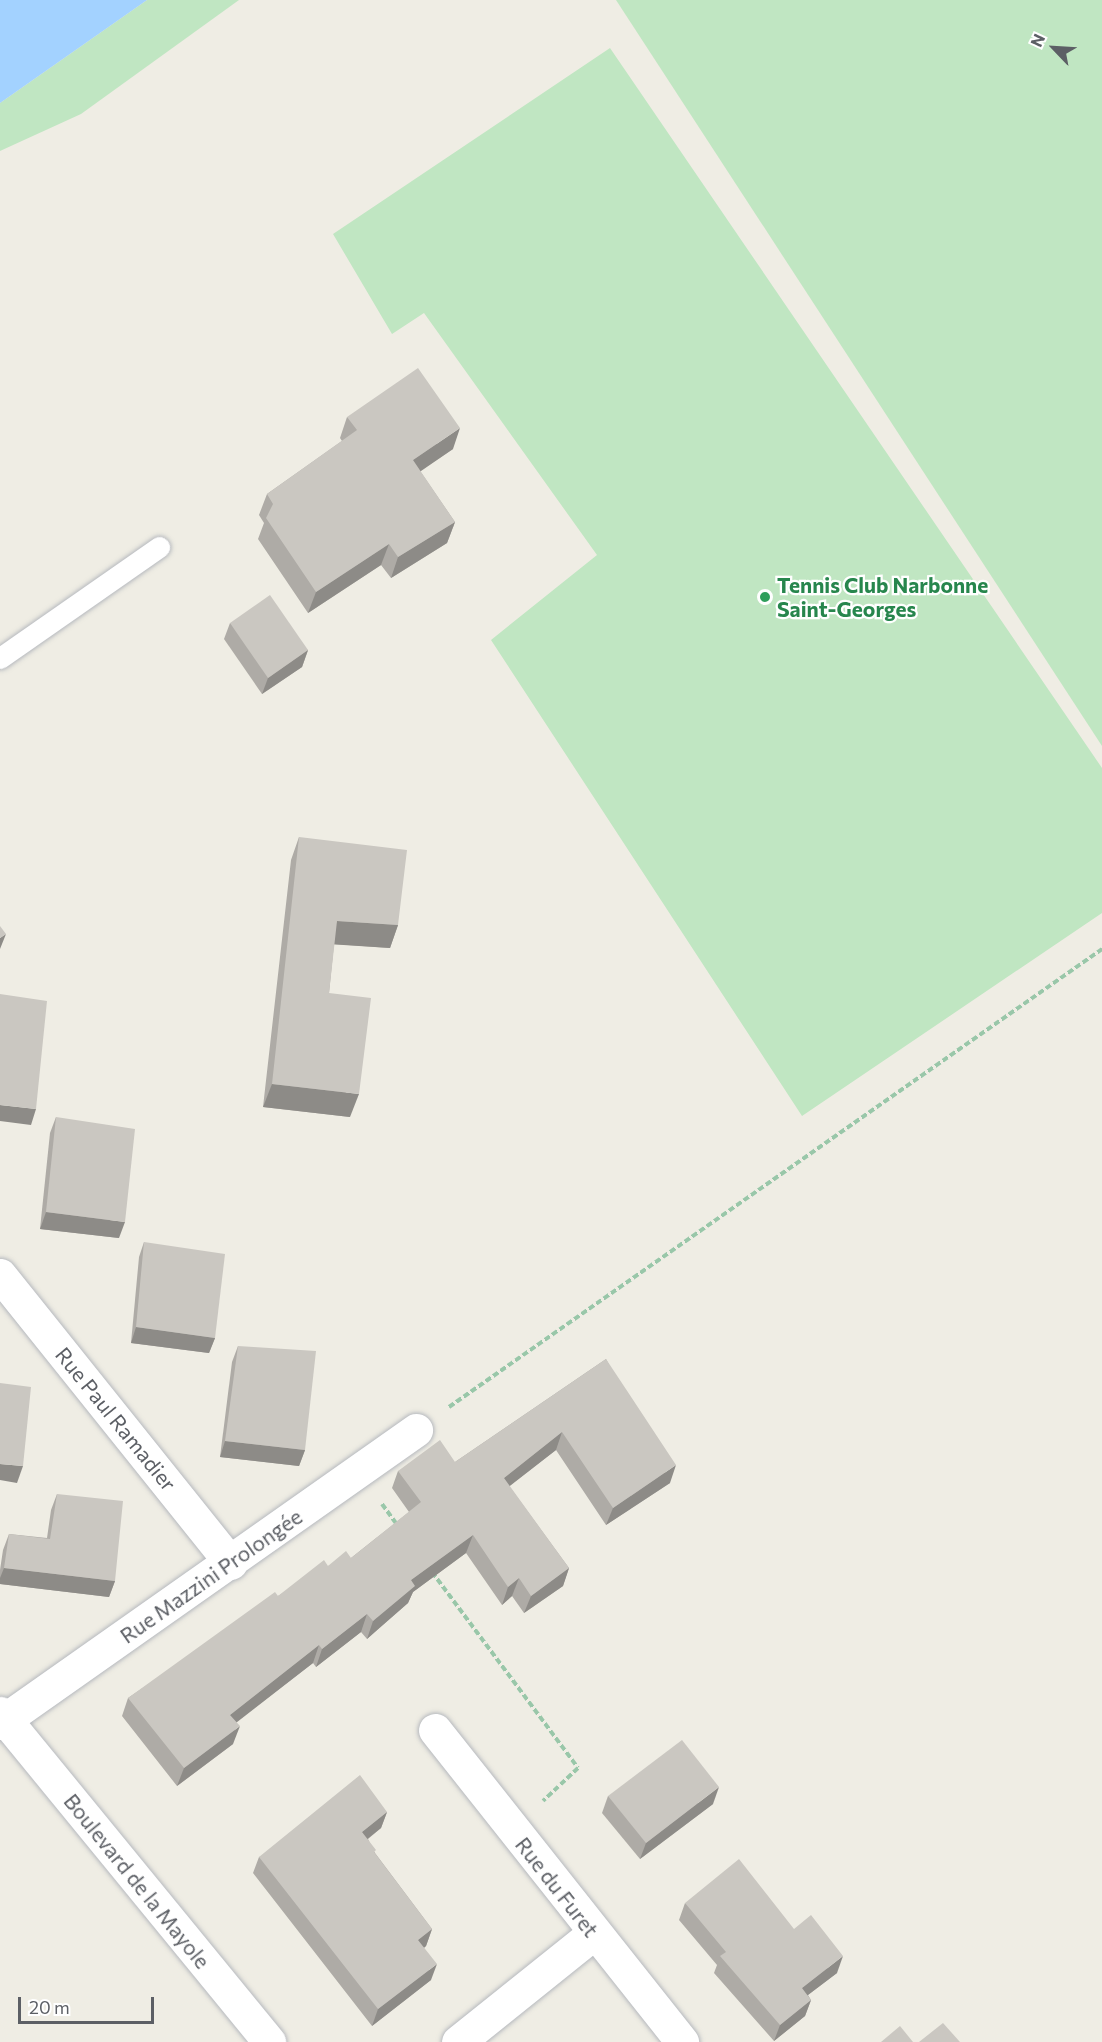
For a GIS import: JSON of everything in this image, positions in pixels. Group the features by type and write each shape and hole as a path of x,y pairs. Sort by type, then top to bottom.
{"street":[{"name":"Rue Paul Ramadier","path":"0,1275 231,1563"},
{"name":"Rue Mazzini Prolongée","path":"2,1718 231,1563 416,1430"},
{"name":"Boulevard de la Mayole","path":"2,1718 269,2042"},
{"name":"Rue du Furet","path":"435,1730 594,1934 682,2042"},
{"path":"458,2042 594,1934"}],"lane":[{"path":"0,658 159,547"}],"path":[{"path":"416,1430 1102,949"},
{"path":"358,1472 400,1529"},
{"path":"429,1567 578,1768 512,1830"}],"green space":[{"path":"147,0 239,0 81,114 0,151 0,103"},
{"path":"616,0 1102,0 1102,746"},
{"name":"Tennis Club Narbonne Saint-Georges","path":"610,48 1102,768 1102,913 802,1116 491,640 597,555 424,313 392,334 333,234"}],"water":[{"path":"0,0 147,0 0,103"}],"building":[{"path":"418,368 460,428 413,460 455,522 398,557 389,544 316,592 266,518 273,504 267,494 357,430 347,417"},
{"path":"270,595 308,650 268,678 230,623"},
{"path":"299,837 407,850 398,925 337,921 329,993 371,998 359,1094 272,1084"},
{"path":"0,926 6,934 0,938"},
{"path":"0,994 47,1001 36,1109 0,1105"},
{"path":"56,1117 135,1129 125,1222 46,1212"},
{"path":"144,1242 225,1254 215,1338 136,1327"},
{"path":"238,1346 316,1351 305,1450 225,1441"},
{"path":"606,1359 676,1465 613,1508 562,1432 504,1478 569,1568 531,1596 519,1578 508,1587 473,1535 411,1580 415,1586 373,1621 367,1614 322,1649 319,1645 230,1715 240,1726 184,1768 128,1698 275,1592 278,1596 324,1560 328,1566 346,1551 351,1558 421,1502 398,1471 440,1440 455,1462"},
{"path":"0,1383 31,1387 23,1466 0,1464"},
{"path":"57,1494 123,1501 115,1581 4,1568 9,1534 50,1539"},
{"path":"682,1740 719,1787 646,1843 608,1796"},
{"path":"360,1775 387,1812 362,1832 376,1850 374,1852 432,1929 418,1940 437,1964 378,2009 259,1857"},
{"path":"739,1859 794,1929 811,1915 843,1956 802,1988 811,2000 780,2025 720,1956 726,1952 685,1903"},
{"path":"943,2023 960,2042 919,2042"},
{"path":"900,2026 913,2042 881,2042"}],"place":[{"name":"Tennis Club Narbonne Saint-Georges","path":"765,597"}]}
